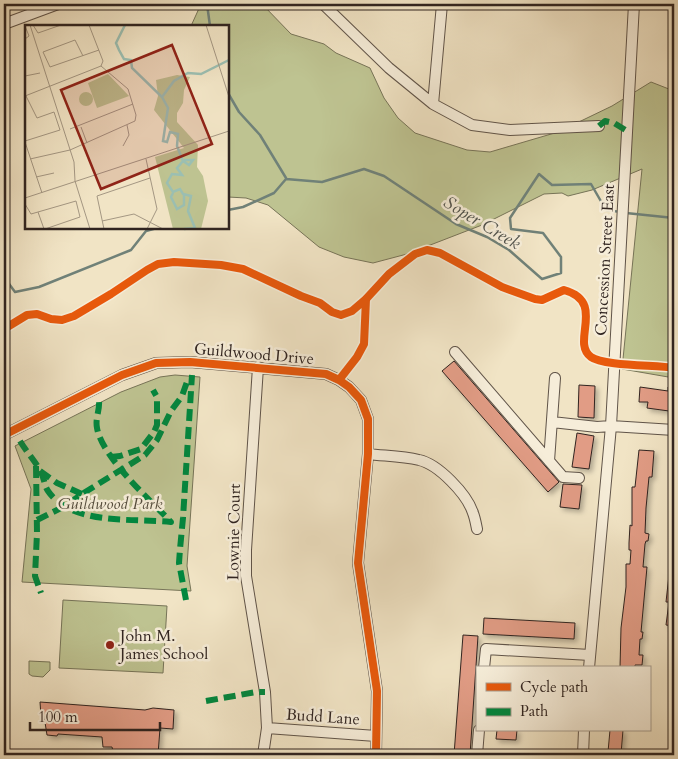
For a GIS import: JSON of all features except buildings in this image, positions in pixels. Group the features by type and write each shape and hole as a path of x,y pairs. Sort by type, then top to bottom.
{"street":[{"path":"4,24 58,4"},
{"path":"323,4 389,68 433,104 472,125 510,130 599,126"},
{"path":"433,104 442,4"},
{"name":"Concession Street East","path":"589,666 611,426 634,4"},
{"path":"456,352 562,477 579,478"},
{"name":"Guildwood Drive","path":"4,435 122,374 156,363 190,362 326,374 349,387 361,400 368,419 368,454 358,563 377,691 376,755"},
{"name":"Lownie Court","path":"258,367 246,576 265,692 267,728 263,755"},
{"path":"549,461 555,378"},
{"path":"552,422 597,427 611,426 674,430"},
{"path":"368,454 430,463 440,470 464,497 473,512 477,529"},
{"path":"484,666 486,649 590,655"},
{"name":"Budd Lane","path":"267,728 376,736"},
{"path":"477,755 479,732"},
{"path":"582,755 584,732"}],"green space":[{"path":"201,4 262,4 291,34 324,44 336,53 370,68 384,98 398,118 415,133 467,150 490,152 558,132 612,106 651,82 674,91 674,378 622,369 642,169 592,190 568,196 562,193 544,194 482,225 407,254 373,263 344,257 319,247 268,205 246,198 229,197 229,25 191,25"},
{"name":"Guildwood Park","path":"175,375 200,377 187,566 191,591 22,582 31,489 15,446 121,392 160,377"},
{"path":"63,600 167,606 163,673 59,668"},
{"path":"29,661 50,662 50,670 43,677 32,676 29,674"}],"waterway":[{"path":"207,4 210,25"},
{"path":"229,95 239,112 260,135 286,178"},
{"name":"Soper Creek","path":"286,179 322,182 364,169 384,176 456,224 487,237 509,250 542,279 561,273 561,257 543,233 511,229 510,218 539,174 552,185 591,184 606,210 621,212"},
{"name":"Soper Creek","path":"229,210 243,207 274,193 286,179"},
{"name":"Soper Creek","path":"626,213 674,218"},
{"name":"Soper Creek","path":"4,277 15,292 39,287 131,250 146,231 153,229"}],"marked path":[{"path":"599,126 605,121 614,123 627,131"},
{"path":"186,600 179,563 192,375"},
{"path":"37,520 65,506 145,455 157,440 171,411 182,396 188,379"},
{"path":"111,457 141,449 154,432 157,425 157,397 153,390"},
{"path":"20,441 40,470 48,491 59,502 72,510 105,518 171,522 128,478 108,452 97,428 99,401"},
{"path":"36,466 37,533 35,576 41,593"},
{"path":"40,471 57,483 82,494"},
{"path":"206,701 265,692"}],"cycle path":[{"path":"4,329 27,315 37,314 51,319 62,320 74,316 158,264 174,262 221,265 243,269 320,303 332,312 341,315 352,311 389,274 415,254 427,250 440,253 502,287 535,299 542,300 564,290 577,296 583,303 586,313 584,342 586,350 591,357 597,360 618,364 674,368"},
{"path":"339,380 357,357 364,344 366,299"},
{"path":"4,435 122,375 156,363 190,362 326,374 349,387 361,400 368,419 368,454 358,563 377,691 376,755"}],"place":[{"name":"John M. James School","path":"110,645"}]}
